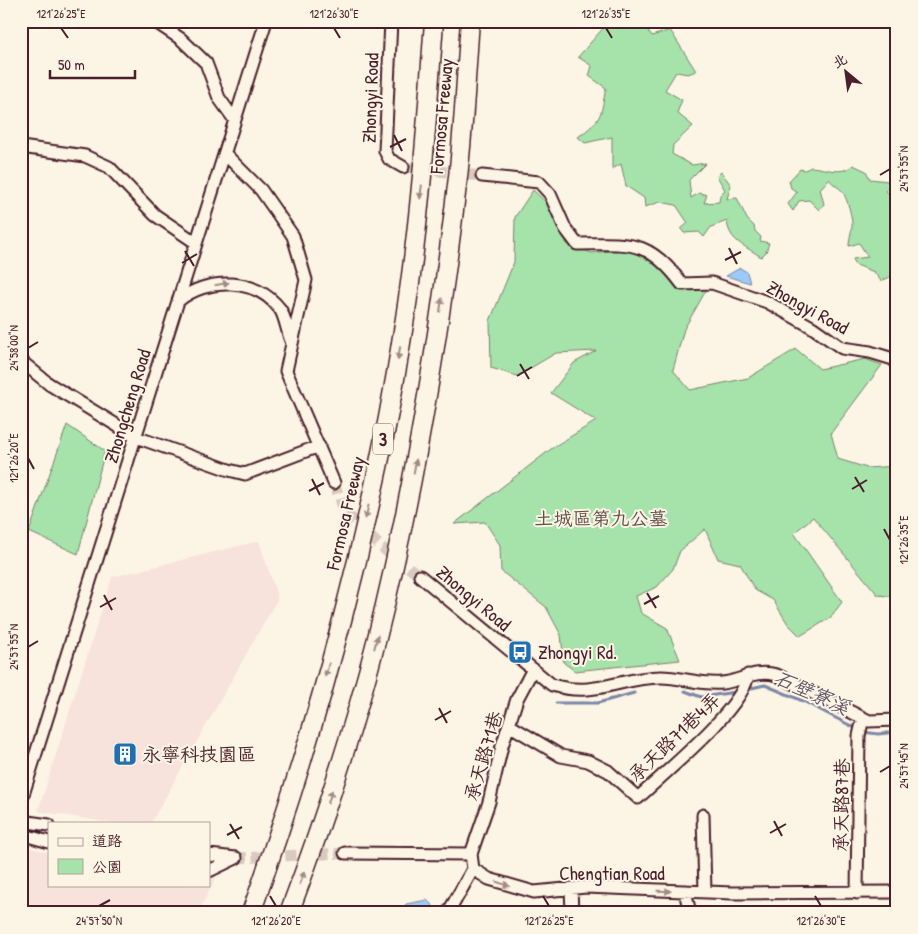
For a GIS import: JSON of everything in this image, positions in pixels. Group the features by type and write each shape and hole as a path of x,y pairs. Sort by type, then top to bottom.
{"highway":[{"name":"Formosa Freeway","path":"251,913 268,866 339,629 378,462 405,319 424,170 434,21"},
{"name":"Formosa Freeway","path":"289,913 338,774 372,656 414,472 438,324 458,175 470,21"},
{"path":"244,913 268,866"}],"street":[{"path":"154,21 181,39 206,63 219,98 234,119"},
{"name":"Zhongcheng Road","path":"21,801 136,437 195,242 225,154 234,119 266,21"},
{"name":"Zhongyi Road","path":"391,21 385,151 389,159 402,168"},
{"path":"21,147 85,156 109,167 155,215 195,242"},
{"path":"225,154 261,190 293,236 306,280 286,371 334,483"},
{"name":"Zhongyi Road","path":"482,176 539,182 550,194 565,228 577,244 620,243 644,248 668,266 682,284 712,283 767,302 812,327 842,348 870,352 893,359 897,364"},
{"path":"178,300 187,293 202,288 230,282 240,284 267,298 280,310 292,342"},
{"path":"21,361 49,384 136,437 245,474 318,446"},
{"name":"Zhongyi Road","path":"420,576 552,685 572,691 661,677 704,683 724,683 747,679 764,672 777,674 860,726 897,720"},
{"name":"承天路71巷","path":"471,854 489,802 517,699 533,669"},
{"name":"承天路71巷4弄","path":"509,725 561,756 588,761 608,771 638,798 731,709 747,679"},
{"name":"承天路87巷","path":"857,893 860,726"},
{"path":"703,815 705,892"},
{"path":"21,821 48,825"},
{"path":"21,834 48,842"},
{"path":"345,853 471,854 473,869 448,913"},
{"path":"210,855 236,858 210,871"},
{"name":"Chengtian Road","path":"473,869 489,879 534,892 572,888 705,892 897,892"},
{"path":"572,888 572,913"},
{"path":"685,891 690,913"}],"shaded area":[{"path":"259,541 278,598 152,822 105,822 38,811 112,577"},
{"path":"21,845 48,853 48,886 210,886 210,875 220,869 198,913 21,913"}],"green space":[{"path":"625,21 640,21 652,36 670,30 696,71 688,74 676,72 665,90 682,100 677,113 693,126 673,145 672,154 692,165 706,163 689,180 691,198 699,193 707,195 704,203 719,202 720,195 725,190 717,176 721,172 731,185 727,199 737,198 747,219 761,237 760,241 769,243 766,252 761,257 735,239 728,228 727,221 711,227 704,237 699,232 684,233 681,229 688,223 676,205 660,202 645,207 644,198 626,186 621,164 612,169 612,137 585,143 578,137 597,121 600,116 606,88 589,76 592,66 578,57 605,26"},
{"path":"853,165 866,171 870,179 888,181 891,185 886,191 897,201 897,274 881,281 874,272 854,264 853,259 868,257 859,243 849,246 852,223 849,209 843,192 829,179 820,189 824,204 819,210 809,200 799,201 793,211 788,204 797,192 791,188 789,181 800,169 805,170 811,167 839,171"},
{"name":"土城區第九公墓","path":"533,190 553,209 567,244 592,253 633,248 666,269 708,287 684,329 673,370 690,390 748,378 796,349 820,369 865,359 882,365 831,433 838,459 867,468 897,466 897,597 878,595 813,517 794,533 842,602 830,618 800,636 788,624 773,600 755,590 740,564 718,559 705,529 680,551 673,569 657,587 636,596 641,613 667,628 680,660 575,671 564,663 561,635 546,607 501,571 500,545 485,522 454,524 555,446 596,421 551,393 574,363 596,351 556,353 517,376 491,368 490,321 514,262 515,217"},
{"path":"67,425 105,451 78,554 29,532"}],"water":[{"path":"740,268 747,272 750,283 726,276"},
{"path":"427,900 439,912 399,913 406,904"}],"waterway":[{"name":"石壁寮溪","path":"747,689 765,685 803,701 857,729"},
{"name":"石壁寮溪","path":"685,691 701,697 736,692"},
{"name":"石壁寮溪","path":"556,703 598,703 634,693"},
{"name":"石壁寮溪","path":"863,732 878,734 897,732"}],"tunnel":[{"path":"403,167 482,176"},
{"path":"334,483 345,512 381,547 420,576"},
{"path":"236,858 345,853"}],"place":[{"name":"Zhongyi Rd.","path":"520,652"},
{"name":"永寧科技園區","path":"125,754"}]}
